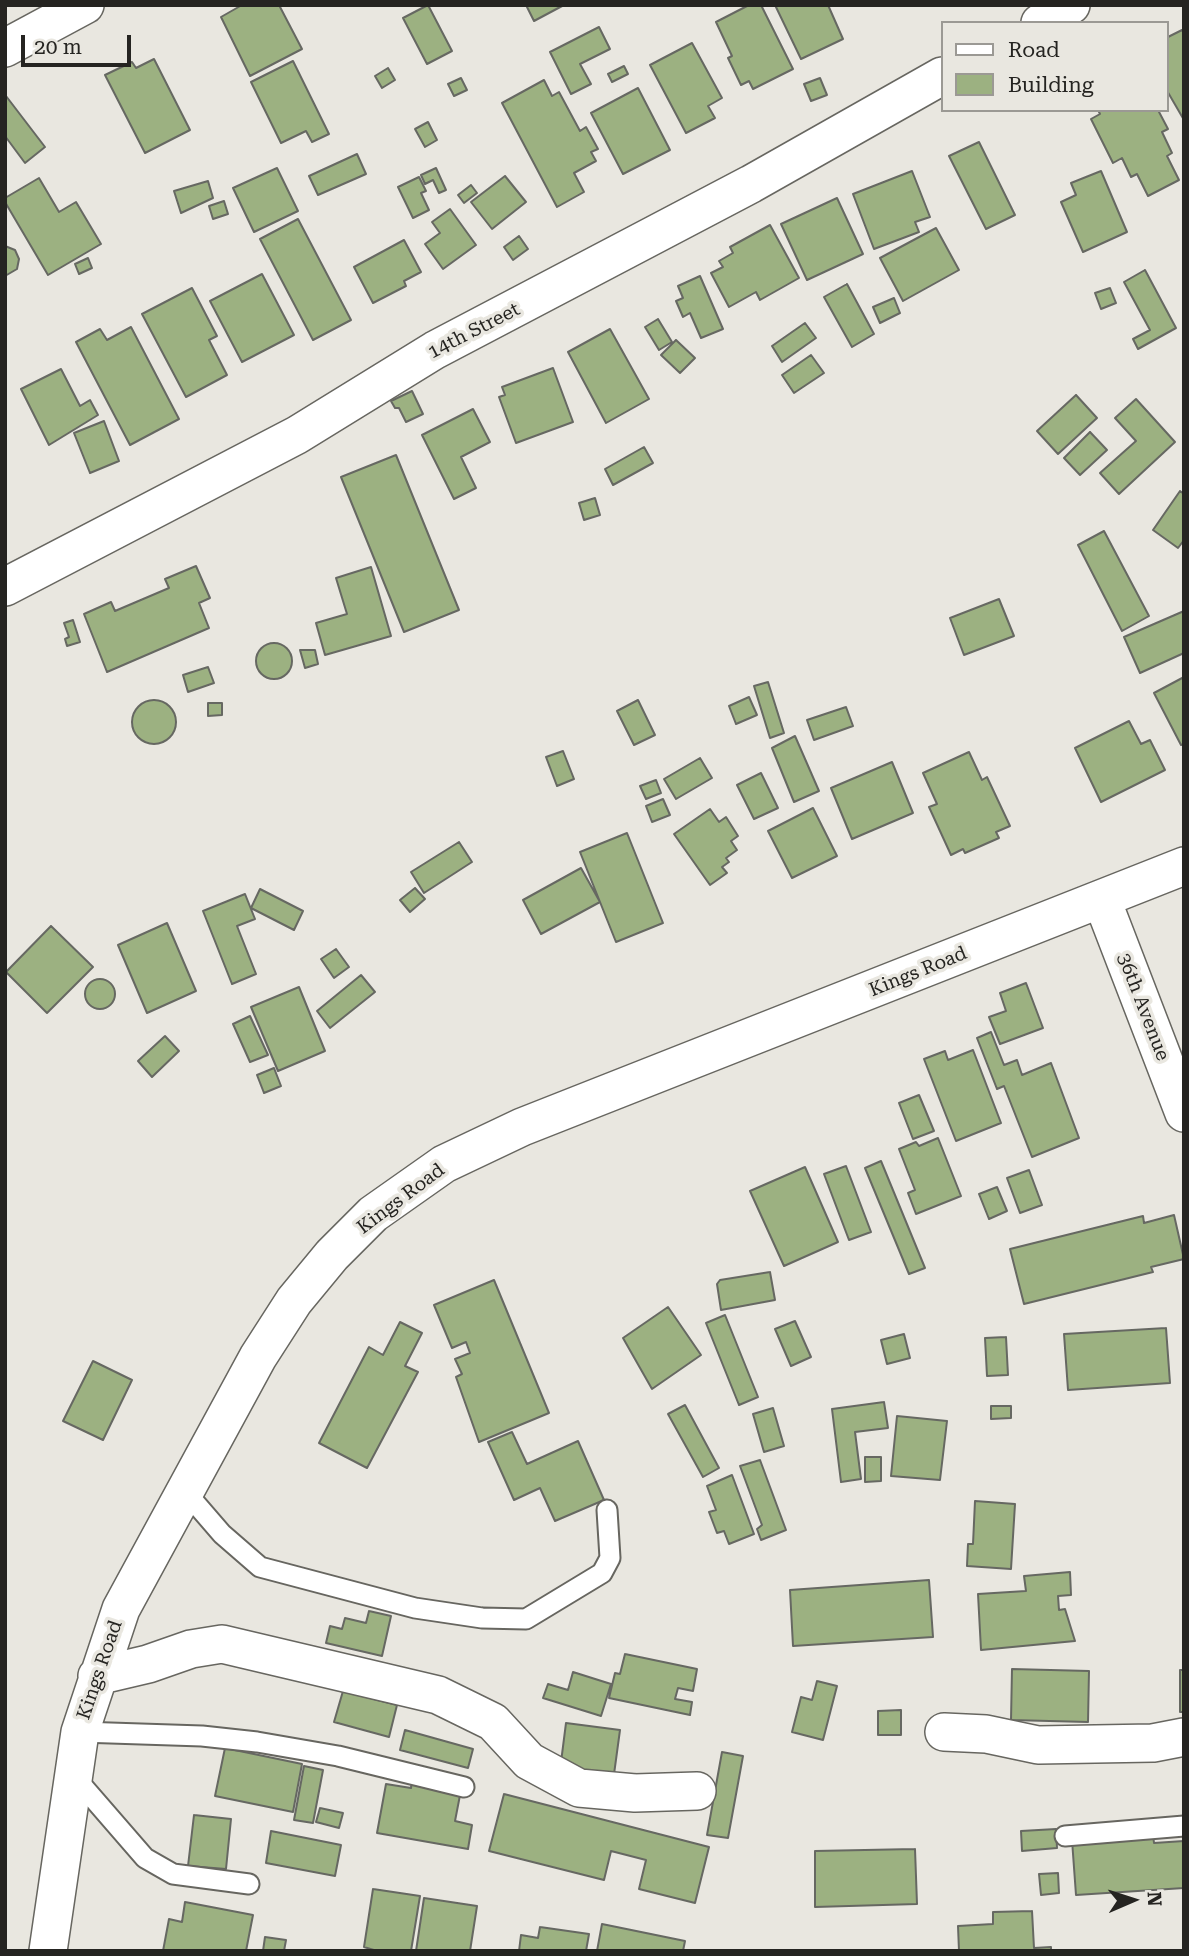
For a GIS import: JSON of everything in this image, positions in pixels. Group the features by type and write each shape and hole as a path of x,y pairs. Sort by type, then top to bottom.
{"street":[{"path":"5,48 85,5"},
{"path":"1043,21 1071,5"},
{"name":"14th Street","path":"5,587 297,435 435,349 751,184 940,77"},
{"name":"Kings Road","path":"48,1951 80,1732 121,1609 258,1357 294,1301 332,1255 365,1222 411,1186 468,1151 522,1127 1184,866"},
{"name":"36th Avenue","path":"1102,900 1184,1113"},
{"path":"97,1676 148,1664 191,1649 222,1644 438,1695 493,1722 529,1761 579,1788 635,1793 696,1791"},
{"path":"944,1732 986,1734 1038,1745 1153,1743 1184,1737"}],"lane":[{"path":"184,1490 222,1534 260,1566 415,1608 493,1618 526,1619 602,1573 610,1558 607,1510"},
{"path":"80,1732 202,1736 257,1742 338,1756 464,1787"},
{"path":"73,1774 145,1858 173,1874 249,1884"},
{"path":"1065,1836 1184,1826"}],"building":[{"path":"242,5 279,5 302,49 250,76 221,17"},
{"path":"428,5 452,51 427,64 403,18"},
{"path":"526,5 564,5 534,21"},
{"path":"749,5 761,5 793,69 753,89 749,81 741,85 728,58 732,56 716,22"},
{"path":"775,5 828,5 843,39 801,59"},
{"path":"599,27 610,49 580,64 591,84 571,94 550,52"},
{"path":"1182,30 1184,34 1184,120 1168,92 1168,37"},
{"path":"692,43 722,98 708,106 715,118 686,133 650,65"},
{"path":"154,59 190,130 145,153 105,75 132,62 136,68"},
{"path":"293,61 329,134 312,142 306,131 281,143 251,82"},
{"path":"624,66 628,74 612,82 608,74"},
{"path":"388,68 395,80 382,88 375,76"},
{"path":"461,78 467,90 454,96 448,84"},
{"path":"820,78 827,95 811,101 804,84"},
{"path":"544,80 552,96 559,92 580,131 586,127 598,149 591,152 596,161 574,173 584,192 557,207 502,103"},
{"path":"638,88 670,150 623,174 591,113"},
{"path":"6,96 45,147 25,163 5,136"},
{"path":"1099,112 1159,112 1168,129 1162,132 1172,153 1167,156 1179,180 1148,196 1137,174 1131,177 1122,158 1113,163 1091,119 1100,114"},
{"path":"428,122 437,140 425,147 415,129"},
{"path":"979,142 1015,215 986,229 949,156"},
{"path":"357,154 366,174 318,195 309,176"},
{"path":"277,168 298,211 254,232 233,188"},
{"path":"436,168 446,190 439,193 433,180 425,184 421,175"},
{"path":"912,171 930,217 915,222 919,232 874,249 853,194"},
{"path":"1101,171 1127,232 1083,252 1061,202 1076,195 1071,183"},
{"path":"505,176 526,202 492,229 471,202"},
{"path":"419,177 426,191 421,193 429,210 413,218 398,187"},
{"path":"39,178 59,212 76,202 101,244 48,275 5,202 5,198"},
{"path":"208,181 213,198 181,213 174,191"},
{"path":"471,185 477,193 464,203 458,195"},
{"path":"837,198 863,254 807,280 781,224"},
{"path":"224,201 228,214 213,219 209,206"},
{"path":"450,209 476,245 443,269 425,244 440,233 432,222"},
{"path":"298,219 351,320 313,340 260,239"},
{"path":"770,225 799,278 760,300 756,292 729,307 711,273 723,267 719,261 733,253 730,247"},
{"path":"936,228 959,270 903,301 880,258"},
{"path":"519,236 528,249 513,260 504,247"},
{"path":"404,240 421,272 404,281 406,286 373,303 354,267"},
{"path":"5,246 15,250 19,259 17,269 5,276"},
{"path":"88,258 92,268 79,274 75,264"},
{"path":"1145,270 1176,328 1138,349 1133,339 1150,330 1124,282"},
{"path":"262,274 294,335 242,362 210,301"},
{"path":"700,276 723,329 701,338 690,313 683,317 676,301 683,298 678,286"},
{"path":"847,284 874,334 852,347 824,297"},
{"path":"192,288 217,336 209,340 227,375 186,397 142,314"},
{"path":"1110,288 1116,303 1101,309 1095,293"},
{"path":"894,298 900,313 880,323 873,307"},
{"path":"658,319 672,342 659,350 645,327"},
{"path":"805,323 816,338 782,362 772,346"},
{"path":"131,327 179,419 130,445 76,342 100,329 107,340"},
{"path":"610,329 649,399 606,423 568,352"},
{"path":"676,340 695,358 680,373 661,355"},
{"path":"811,355 824,373 794,393 782,375"},
{"path":"553,368 573,422 516,443 499,397 505,395 502,387"},
{"path":"61,369 80,406 90,400 98,415 49,445 21,389"},
{"path":"412,391 423,414 406,422 399,408 395,408 391,401"},
{"path":"1076,395 1097,418 1058,454 1037,431"},
{"path":"1136,399 1175,442 1119,494 1100,473 1136,441 1115,418"},
{"path":"473,409 490,442 461,457 476,488 454,499 422,435"},
{"path":"104,421 119,461 90,473 74,433"},
{"path":"1090,432 1107,450 1080,475 1064,458"},
{"path":"644,447 653,463 613,485 605,469"},
{"path":"396,455 459,610 404,632 341,477"},
{"path":"1180,491 1184,494 1184,540 1178,548 1153,530"},
{"path":"595,498 600,515 584,520 579,503"},
{"path":"1104,531 1149,616 1122,631 1078,545"},
{"path":"196,566 210,598 199,603 209,628 107,672 84,614 111,602 115,611 169,588 165,579"},
{"path":"371,567 391,636 325,655 316,623 347,614 336,578"},
{"path":"999,599 1014,636 964,655 950,618"},
{"path":"1184,611 1184,653 1140,673 1124,637"},
{"path":"73,620 80,642 67,646 65,639 69,637 64,623"},
{"path":"274,643 287,648 292,661 287,674 274,679 261,674 256,661 261,648"},
{"path":"300,650 315,650 318,664 305,668"},
{"path":"208,667 214,683 188,692 183,675"},
{"path":"1184,677 1184,744 1181,745 1154,693"},
{"path":"768,682 784,733 770,738 754,686"},
{"path":"749,697 757,715 736,724 729,706"},
{"path":"154,700 169,707 176,722 169,737 154,744 139,737 132,722 139,707"},
{"path":"638,700 655,735 634,745 617,711"},
{"path":"208,703 222,703 222,715 208,716"},
{"path":"846,707 853,726 814,740 807,720"},
{"path":"1129,721 1141,744 1150,740 1165,770 1101,802 1075,748"},
{"path":"795,736 819,791 794,802 772,748"},
{"path":"563,751 574,779 557,786 546,757"},
{"path":"969,752 982,780 987,777 1010,826 996,832 999,838 965,853 963,849 951,855 929,807 937,804 923,773"},
{"path":"700,758 712,778 676,799 664,779"},
{"path":"892,762 913,813 852,839 831,788"},
{"path":"761,773 778,808 754,819 737,785"},
{"path":"656,780 661,793 646,799 640,786"},
{"path":"663,799 670,815 652,822 646,806"},
{"path":"813,808 837,856 792,878 768,831"},
{"path":"710,809 719,822 726,817 738,836 731,841 737,850 726,858 729,862 722,867 727,873 710,885 674,834"},
{"path":"627,833 663,923 616,942 580,852"},
{"path":"459,842 472,862 424,893 411,872"},
{"path":"581,868 600,902 541,934 523,900"},
{"path":"415,888 425,899 410,912 400,900"},
{"path":"260,889 303,911 294,930 251,908"},
{"path":"245,894 255,919 237,926 256,974 232,984 203,911"},
{"path":"167,923 196,991 147,1013 118,945"},
{"path":"51,926 93,967 47,1013 6,972"},
{"path":"336,949 349,967 334,978 321,959"},
{"path":"361,975 375,992 330,1028 317,1011"},
{"path":"100,979 111,983 115,994 111,1005 100,1009 89,1005 85,994 89,983"},
{"path":"1026,983 1043,1028 1000,1044 989,1017 1006,1011 1000,993"},
{"path":"299,987 325,1051 278,1071 251,1007"},
{"path":"250,1016 268,1055 250,1062 233,1024"},
{"path":"991,1032 1004,1065 1017,1060 1022,1075 1051,1063 1079,1138 1032,1157 1004,1086 997,1089 977,1038"},
{"path":"165,1036 179,1051 152,1077 138,1061"},
{"path":"973,1050 1001,1123 956,1141 924,1059 945,1051 948,1060"},
{"path":"274,1068 281,1086 264,1093 257,1075"},
{"path":"919,1095 934,1131 913,1139 899,1103"},
{"path":"938,1138 961,1196 916,1214 908,1193 915,1190 899,1149 916,1142 919,1146"},
{"path":"881,1161 925,1268 909,1274 865,1168"},
{"path":"846,1166 871,1232 849,1240 824,1174"},
{"path":"805,1167 838,1242 784,1266 750,1191"},
{"path":"1029,1170 1042,1205 1020,1213 1007,1178"},
{"path":"997,1187 1007,1211 989,1219 979,1194"},
{"path":"1174,1215 1184,1259 1151,1267 1153,1272 1024,1304 1010,1249 1143,1216 1144,1223"},
{"path":"770,1272 775,1300 721,1310 717,1284 720,1280"},
{"path":"494,1280 549,1413 479,1442 456,1377 462,1374 455,1359 470,1353 466,1342 452,1348 434,1305"},
{"path":"668,1307 701,1355 652,1389 623,1338"},
{"path":"725,1315 758,1397 739,1405 706,1323"},
{"path":"795,1321 811,1357 791,1366 775,1329"},
{"path":"400,1322 422,1333 405,1366 418,1372 367,1468 319,1443 369,1347 383,1355"},
{"path":"1166,1328 1170,1383 1068,1390 1064,1334"},
{"path":"904,1334 910,1358 887,1364 881,1340"},
{"path":"1006,1337 1008,1375 987,1376 985,1338"},
{"path":"93,1361 132,1380 103,1440 63,1421"},
{"path":"884,1402 888,1428 855,1432 861,1479 841,1482 832,1409"},
{"path":"685,1405 719,1468 703,1477 668,1414"},
{"path":"991,1406 1011,1406 1011,1418 991,1419"},
{"path":"773,1408 784,1446 764,1452 753,1414"},
{"path":"897,1416 947,1421 940,1480 891,1476"},
{"path":"512,1432 527,1464 578,1441 604,1500 555,1521 540,1488 514,1500 488,1442"},
{"path":"865,1457 881,1457 881,1481 865,1482"},
{"path":"760,1460 786,1530 761,1540 757,1529 762,1525 740,1466"},
{"path":"732,1475 754,1534 729,1544 724,1531 717,1533 709,1512 716,1510 707,1486"},
{"path":"975,1501 1015,1504 1011,1569 967,1566 968,1544 973,1544"},
{"path":"1070,1572 1071,1595 1058,1596 1059,1610 1065,1609 1075,1641 981,1650 978,1594 1026,1591 1024,1576"},
{"path":"929,1580 933,1637 793,1646 790,1590"},
{"path":"369,1611 391,1616 382,1656 326,1643 330,1626 342,1629 345,1618 366,1623"},
{"path":"625,1654 697,1669 693,1691 678,1688 675,1699 692,1702 690,1715 609,1698 615,1673 620,1674"},
{"path":"1012,1669 1089,1671 1088,1722 1011,1720"},
{"path":"1180,1670 1184,1670 1184,1712 1180,1712"},
{"path":"573,1672 611,1684 601,1716 543,1698 548,1684 568,1690"},
{"path":"817,1681 837,1686 823,1740 792,1732 801,1697 812,1700"},
{"path":"343,1691 397,1705 389,1737 334,1722"},
{"path":"901,1710 901,1735 878,1735 878,1711"},
{"path":"566,1723 620,1730 612,1789 560,1770"},
{"path":"405,1730 473,1749 468,1768 400,1750"},
{"path":"225,1748 302,1764 293,1812 215,1796"},
{"path":"722,1752 743,1756 728,1838 707,1835"},
{"path":"304,1766 323,1770 313,1823 294,1820"},
{"path":"412,1781 461,1790 455,1821 472,1825 468,1849 377,1833 386,1784 411,1788"},
{"path":"504,1794 709,1847 695,1903 639,1889 646,1860 611,1851 604,1880 489,1851"},
{"path":"320,1808 343,1813 339,1828 316,1822"},
{"path":"194,1815 231,1819 226,1869 188,1866"},
{"path":"1056,1829 1057,1848 1022,1851 1021,1831"},
{"path":"271,1831 341,1845 335,1876 266,1863"},
{"path":"1153,1835 1154,1843 1184,1841 1184,1888 1076,1895 1072,1840"},
{"path":"915,1849 917,1904 815,1907 815,1851"},
{"path":"1058,1873 1059,1893 1041,1895 1039,1874"},
{"path":"373,1889 420,1896 411,1951 377,1951 364,1947"},
{"path":"424,1898 477,1906 470,1951 416,1951"},
{"path":"185,1902 253,1915 246,1951 163,1951 169,1919 182,1922"},
{"path":"1032,1911 1034,1948 1051,1947 1051,1951 959,1951 958,1926 993,1924 993,1912"},
{"path":"602,1924 685,1941 683,1951 597,1951"},
{"path":"540,1927 589,1934 586,1951 519,1951 521,1935 538,1938"},
{"path":"265,1937 286,1940 284,1951 263,1951"}]}
